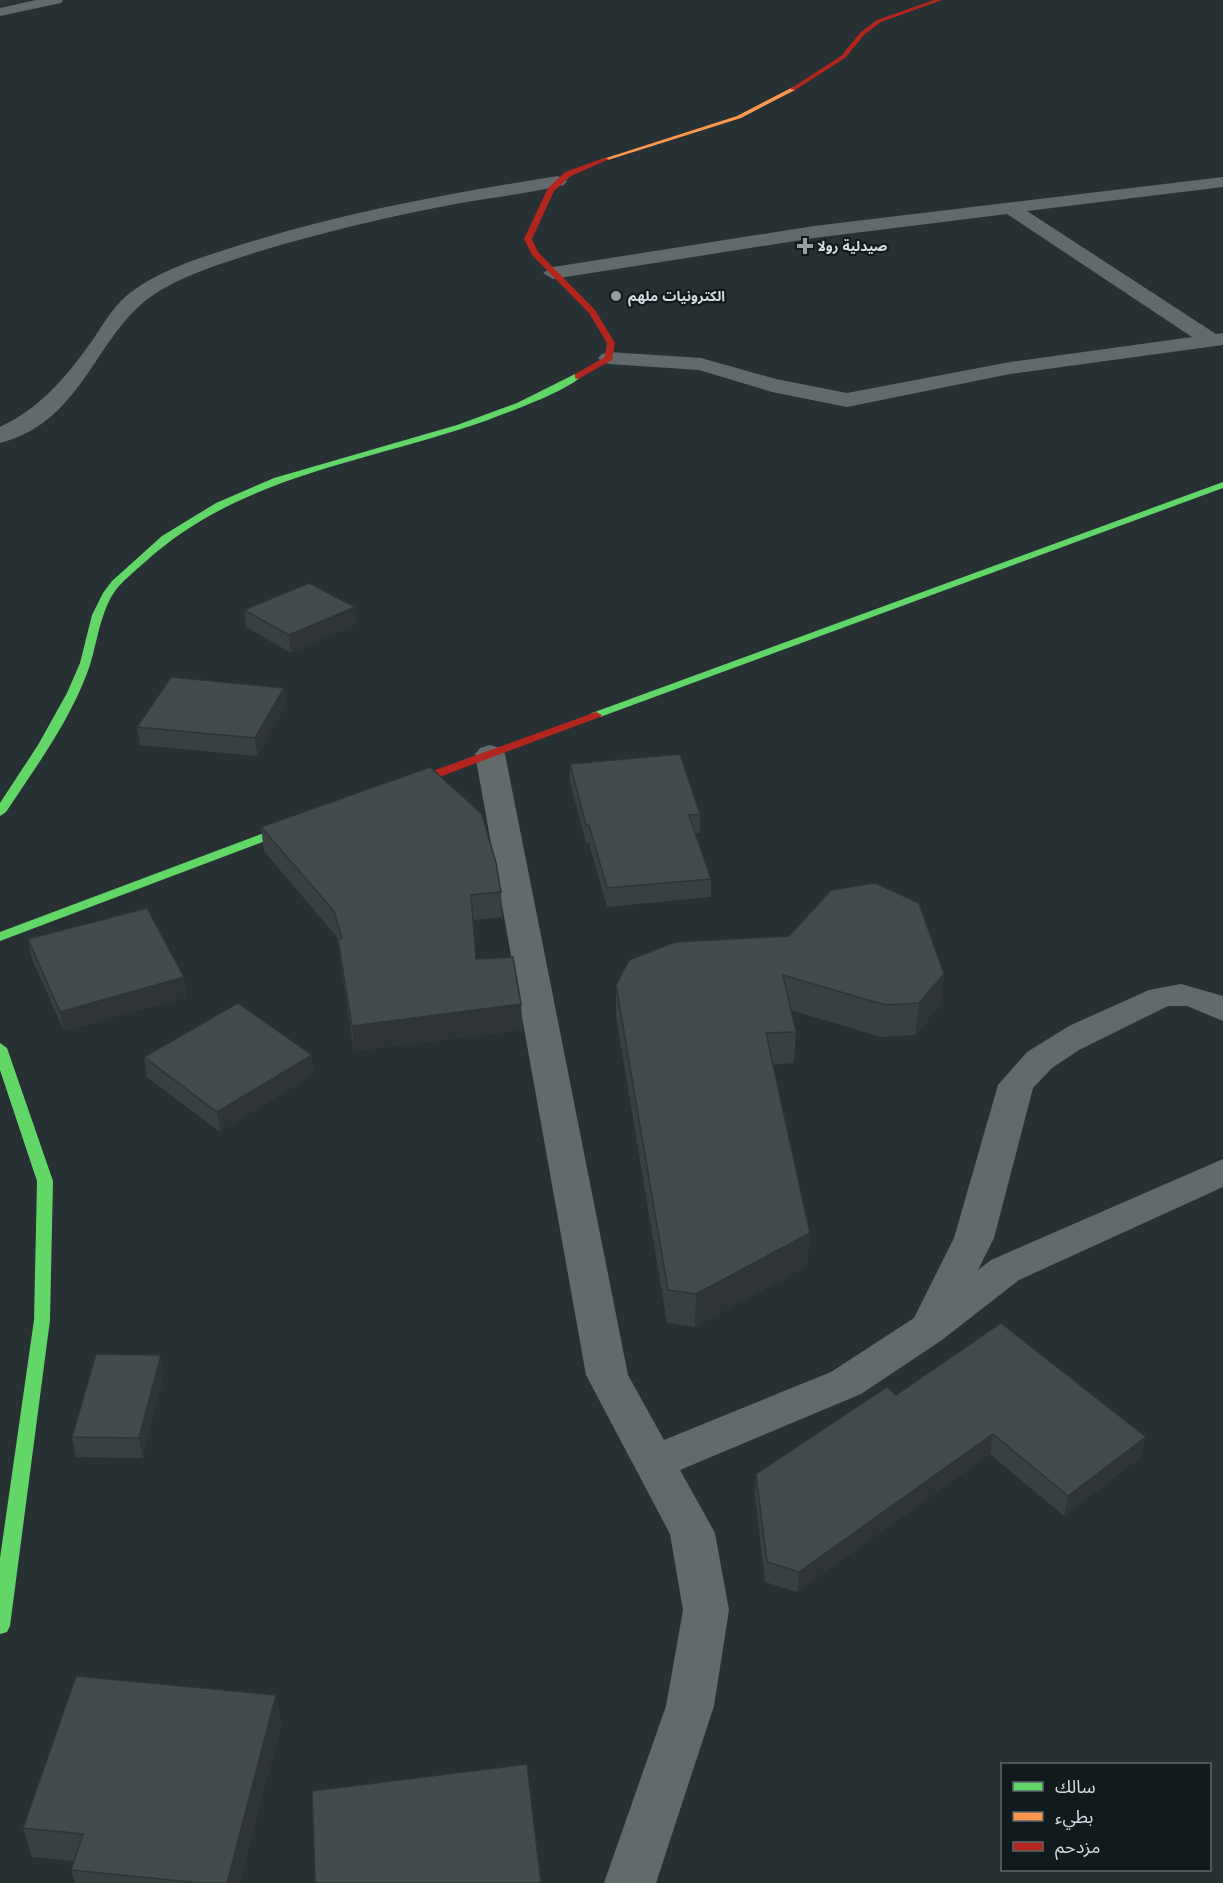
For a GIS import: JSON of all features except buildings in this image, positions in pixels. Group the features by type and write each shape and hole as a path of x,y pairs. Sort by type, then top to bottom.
{"street":[{"path":"0,12 56,0"},
{"path":"0,436 53,406 72,384 129,303 156,284 186,270 251,248 354,219 429,202 558,181 568,174 609,158 739,117 770,103 843,57 863,33 879,21 939,0"},
{"path":"558,181 528,239 535,253 592,312 611,343 609,357"},
{"path":"554,273 814,232 1223,182"},
{"path":"1010,208 1217,340"},
{"path":"0,812 47,739 81,673 93,619 115,583 159,543 204,509 250,487 305,468 500,413 551,394 585,375 609,357 701,364 772,385 848,400 1010,368 1217,340"},
{"path":"382,793 1223,485"},
{"path":"490,754 608,1375 692,1533 706,1610 690,1706 630,1883"},
{"path":"0,938 317,817"},
{"path":"928,1329 974,1238 1016,1085 1031,1064 1065,1041 1164,996 1183,995 1208,1001 1223,1010"},
{"path":"0,1048 45,1181 42,1320 2,1601"},
{"path":"654,1462 846,1383 928,1329 1005,1270 1223,1172"}],"traffic: fast":[{"path":"0,812 44,745 73,693 85,663 98,615 108,593 166,538 220,505 278,480 461,426 520,405 578,376"},
{"path":"596,715 1223,485"},
{"path":"0,937 304,822"},
{"path":"0,1048 45,1181 42,1320 0,1626"}],"traffic: slow":[{"path":"606,159 739,117 793,89"}],"traffic: jam":[{"path":"793,89 843,57 863,33 879,21 939,0"},
{"path":"578,376 609,358 611,343 592,312 535,253 528,239 551,190 568,174 606,159"},
{"path":"395,789 596,715"}],"place":[{"name":"صيدلية رولا","path":"805,246"},
{"name":"الكترونيات ملهم","path":"616,296"}]}
